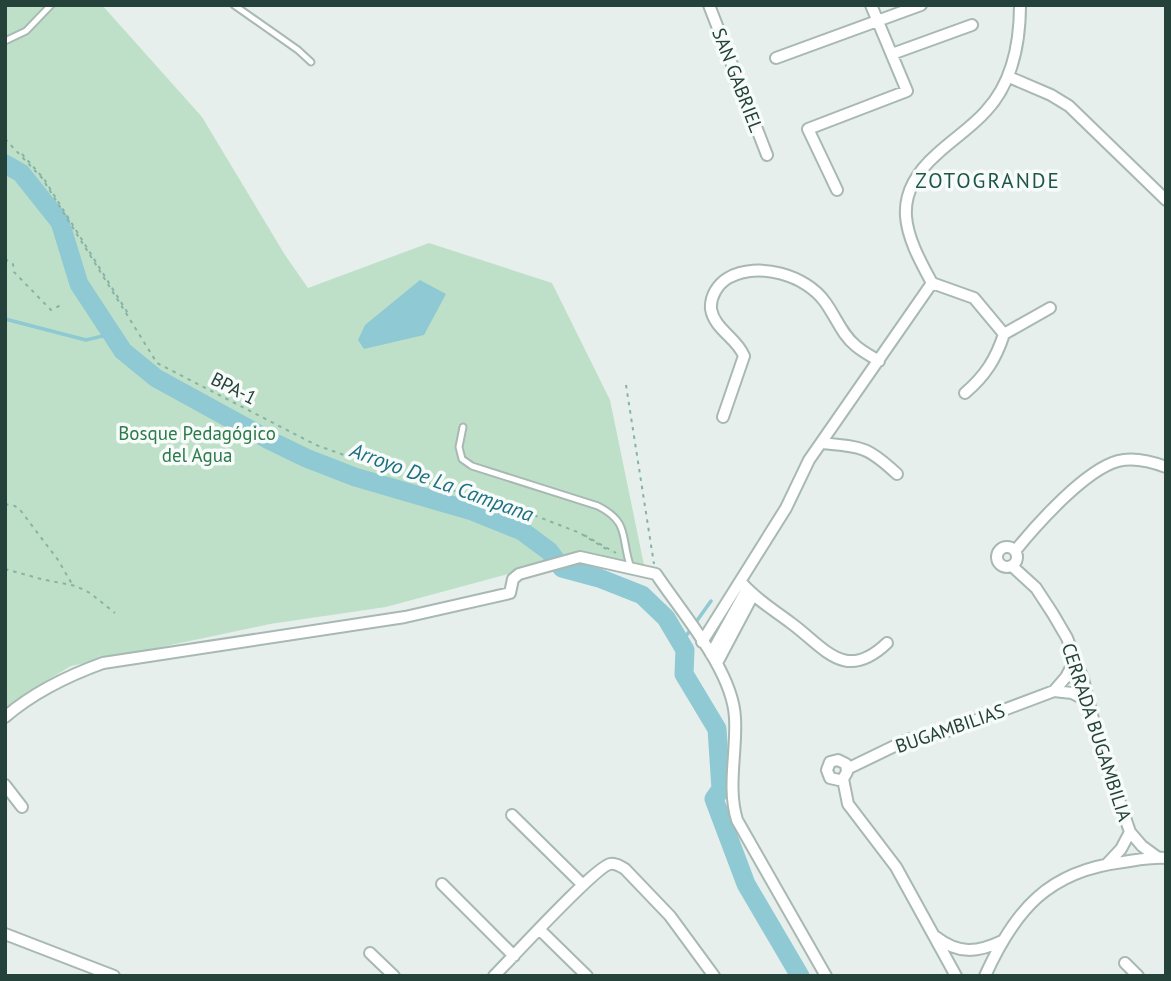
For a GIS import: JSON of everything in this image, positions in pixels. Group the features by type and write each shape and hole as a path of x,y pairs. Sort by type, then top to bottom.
{"street":[{"name":"SAN GABRIEL","path":"709,5 767,155"},
{"path":"837,190 808,129 907,91 871,5"},
{"path":"776,58 921,5"},
{"path":"1004,334 974,298 932,284 914,250 905,212 913,181 929,162 987,110 1009,77 1016,53 1020,5"},
{"path":"892,54 972,25"},
{"path":"1009,77 1069,106 1166,200"},
{"path":"723,418 744,356 741,348 716,322 711,309 712,295 721,282 736,273 774,272 810,286 824,300 851,341 879,361"},
{"path":"714,659 809,460 932,284"},
{"path":"965,393 990,368 1004,334 1050,309"},
{"path":"821,443 866,449 897,474"},
{"path":"1015,551 1046,515 1094,473 1116,461 1126,460 1139,459 1164,467"},
{"path":"1008,546 1015,551 1017,559 1012,566 1003,566 997,561 997,552 1000,549 1008,546"},
{"path":"5,717 24,700 69,675 103,663 405,617 510,593 513,579 519,574 580,557 630,564 656,574 714,659 733,701 735,719 732,803 737,820 826,976"},
{"name":"CERRADA BUGAMBILIA","path":"1012,566 1036,588 1053,614 1075,660 1130,832 1142,846 1161,858"},
{"path":"699,638 747,589"},
{"path":"747,589 827,654 842,660 857,660 875,654 887,643"},
{"path":"1054,691 1075,660"},
{"path":"1054,691 1072,693 1088,701"},
{"name":"BUGAMBILIAS","path":"934,936 896,867 848,804 845,774 909,739 956,728 1054,691"},
{"path":"5,785 22,807"},
{"path":"512,815 583,885"},
{"name":"CERRADA BUGAMBILIA","path":"1107,864 1121,849 1130,832"},
{"path":"985,976 1002,940 1022,912 1051,885 1066,877 1107,864 1161,858"},
{"path":"494,976 583,885 602,868 617,864 670,916 714,976"},
{"path":"442,884 514,956"},
{"path":"540,930 587,976"},
{"path":"5,934 88,971 114,976"},
{"path":"934,936 954,948 968,951 1002,940"},
{"path":"934,936 956,976"},
{"path":"370,953 394,976"},
{"path":"1125,963 1138,976"}],"lane":[{"path":"5,41 26,31 51,5"},
{"path":"234,5 311,62"},
{"path":"463,427 459,447 462,459 472,466 598,506 611,513 621,524 630,564"}],"path":[{"path":"5,138 44,179 158,362 316,444 403,475 519,509 580,532 630,564"},
{"path":"5,259 13,264 14,272 51,310 61,304"},
{"path":"626,385 652,554"},
{"path":"5,504 15,506 21,511 58,560 73,585"},
{"path":"5,569 73,585 90,593 115,613"}],"green space":[{"name":"Bosque Pedagógico del Agua","path":"5,5 102,5 202,117 285,255 308,288 429,243 552,283 610,400 644,565 579,555 386,607 270,624 71,666 31,690 5,711"}],"water":[{"path":"420,280 446,294 424,335 364,349 358,340 365,325"}],"waterway":[{"name":"Arroyo De La Campana","path":"5,164 21,173 60,222 79,284 123,351 156,378 306,458 355,477 472,511 522,531 549,551 562,568 599,578 642,595 666,618 685,650 684,674 717,729 721,789 714,799 746,884 800,976"},
{"path":"5,319 86,340 111,334"},
{"path":"681,643 711,601"}],"district":[{"name":"ZOTOGRANDE","path":"988,180"}]}
